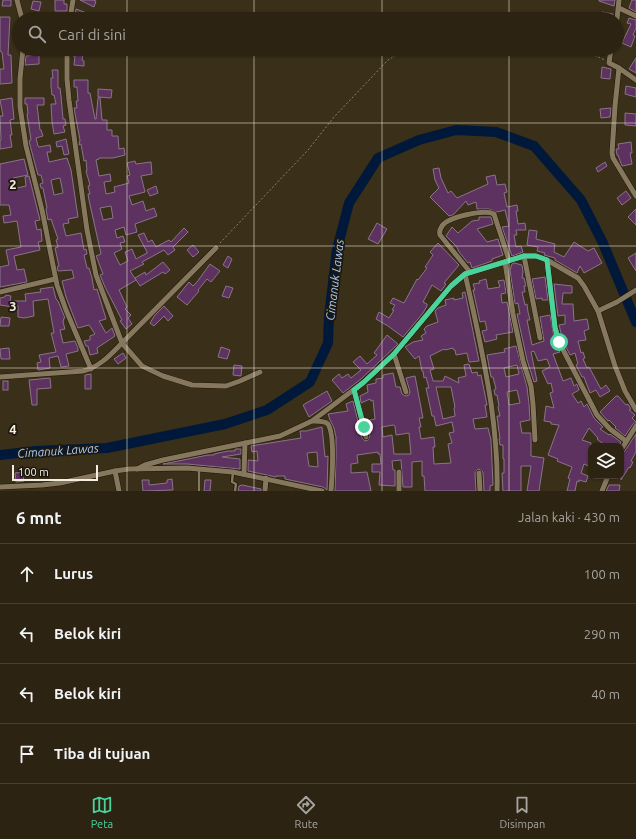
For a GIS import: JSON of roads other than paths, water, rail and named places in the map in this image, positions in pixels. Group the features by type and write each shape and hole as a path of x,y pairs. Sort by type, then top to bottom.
{"street":[{"path":"17,0 20,12"},
{"path":"71,12 73,0"},
{"path":"618,12 619,0"},
{"path":"619,8 636,16"},
{"path":"22,56 20,89 22,126 30,165 44,216 56,280 66,310 91,369"},
{"path":"67,56 69,100 90,249 96,275 122,343 142,366 163,376 192,384 226,386 240,382 260,372"},
{"path":"610,56 609,62 636,80"},
{"path":"620,68 615,106 612,154 636,196"},
{"path":"470,272 440,235 439,231 442,225 450,220 483,212 492,212 494,214 507,261 515,321 532,392 535,419 535,440"},
{"path":"0,377 83,371 91,369 108,357 216,248"},
{"path":"524,256 540,338"},
{"path":"137,469 163,460 280,436 312,421 364,382 394,354 451,286 465,274 524,256 536,256 547,260 578,278 584,286 598,312 624,391 636,410"},
{"path":"547,260 555,328 559,342 597,415 610,429 626,441"},
{"path":"465,274 477,324 489,393 496,448 497,491"},
{"path":"0,292 56,280"},
{"path":"598,312 635,291"},
{"path":"394,354 406,392"},
{"path":"354,390 366,437"},
{"path":"312,421 325,422 328,425 332,444 331,491"},
{"path":"624,445 636,426"},
{"path":"244,474 245,443"},
{"path":"0,487 36,486 60,483 116,470 150,468 199,469 233,475 244,474 266,478 305,489 322,491"},
{"path":"116,470 119,491"},
{"path":"399,472 399,491"},
{"path":"479,473 480,491"},
{"path":"265,488 266,478"},
{"path":"602,491 607,479"}],"lane":[{"path":"199,469 199,491"},
{"path":"233,475 232,481 236,484 235,491"}],"waterway":[{"name":"Cimanuk Lawas","path":"0,455 36,451 107,448 225,424 267,410 310,382 328,343 329,316 337,249 349,203 378,158 419,140 456,130 496,132 534,146 581,200 602,241 636,322"}]}
